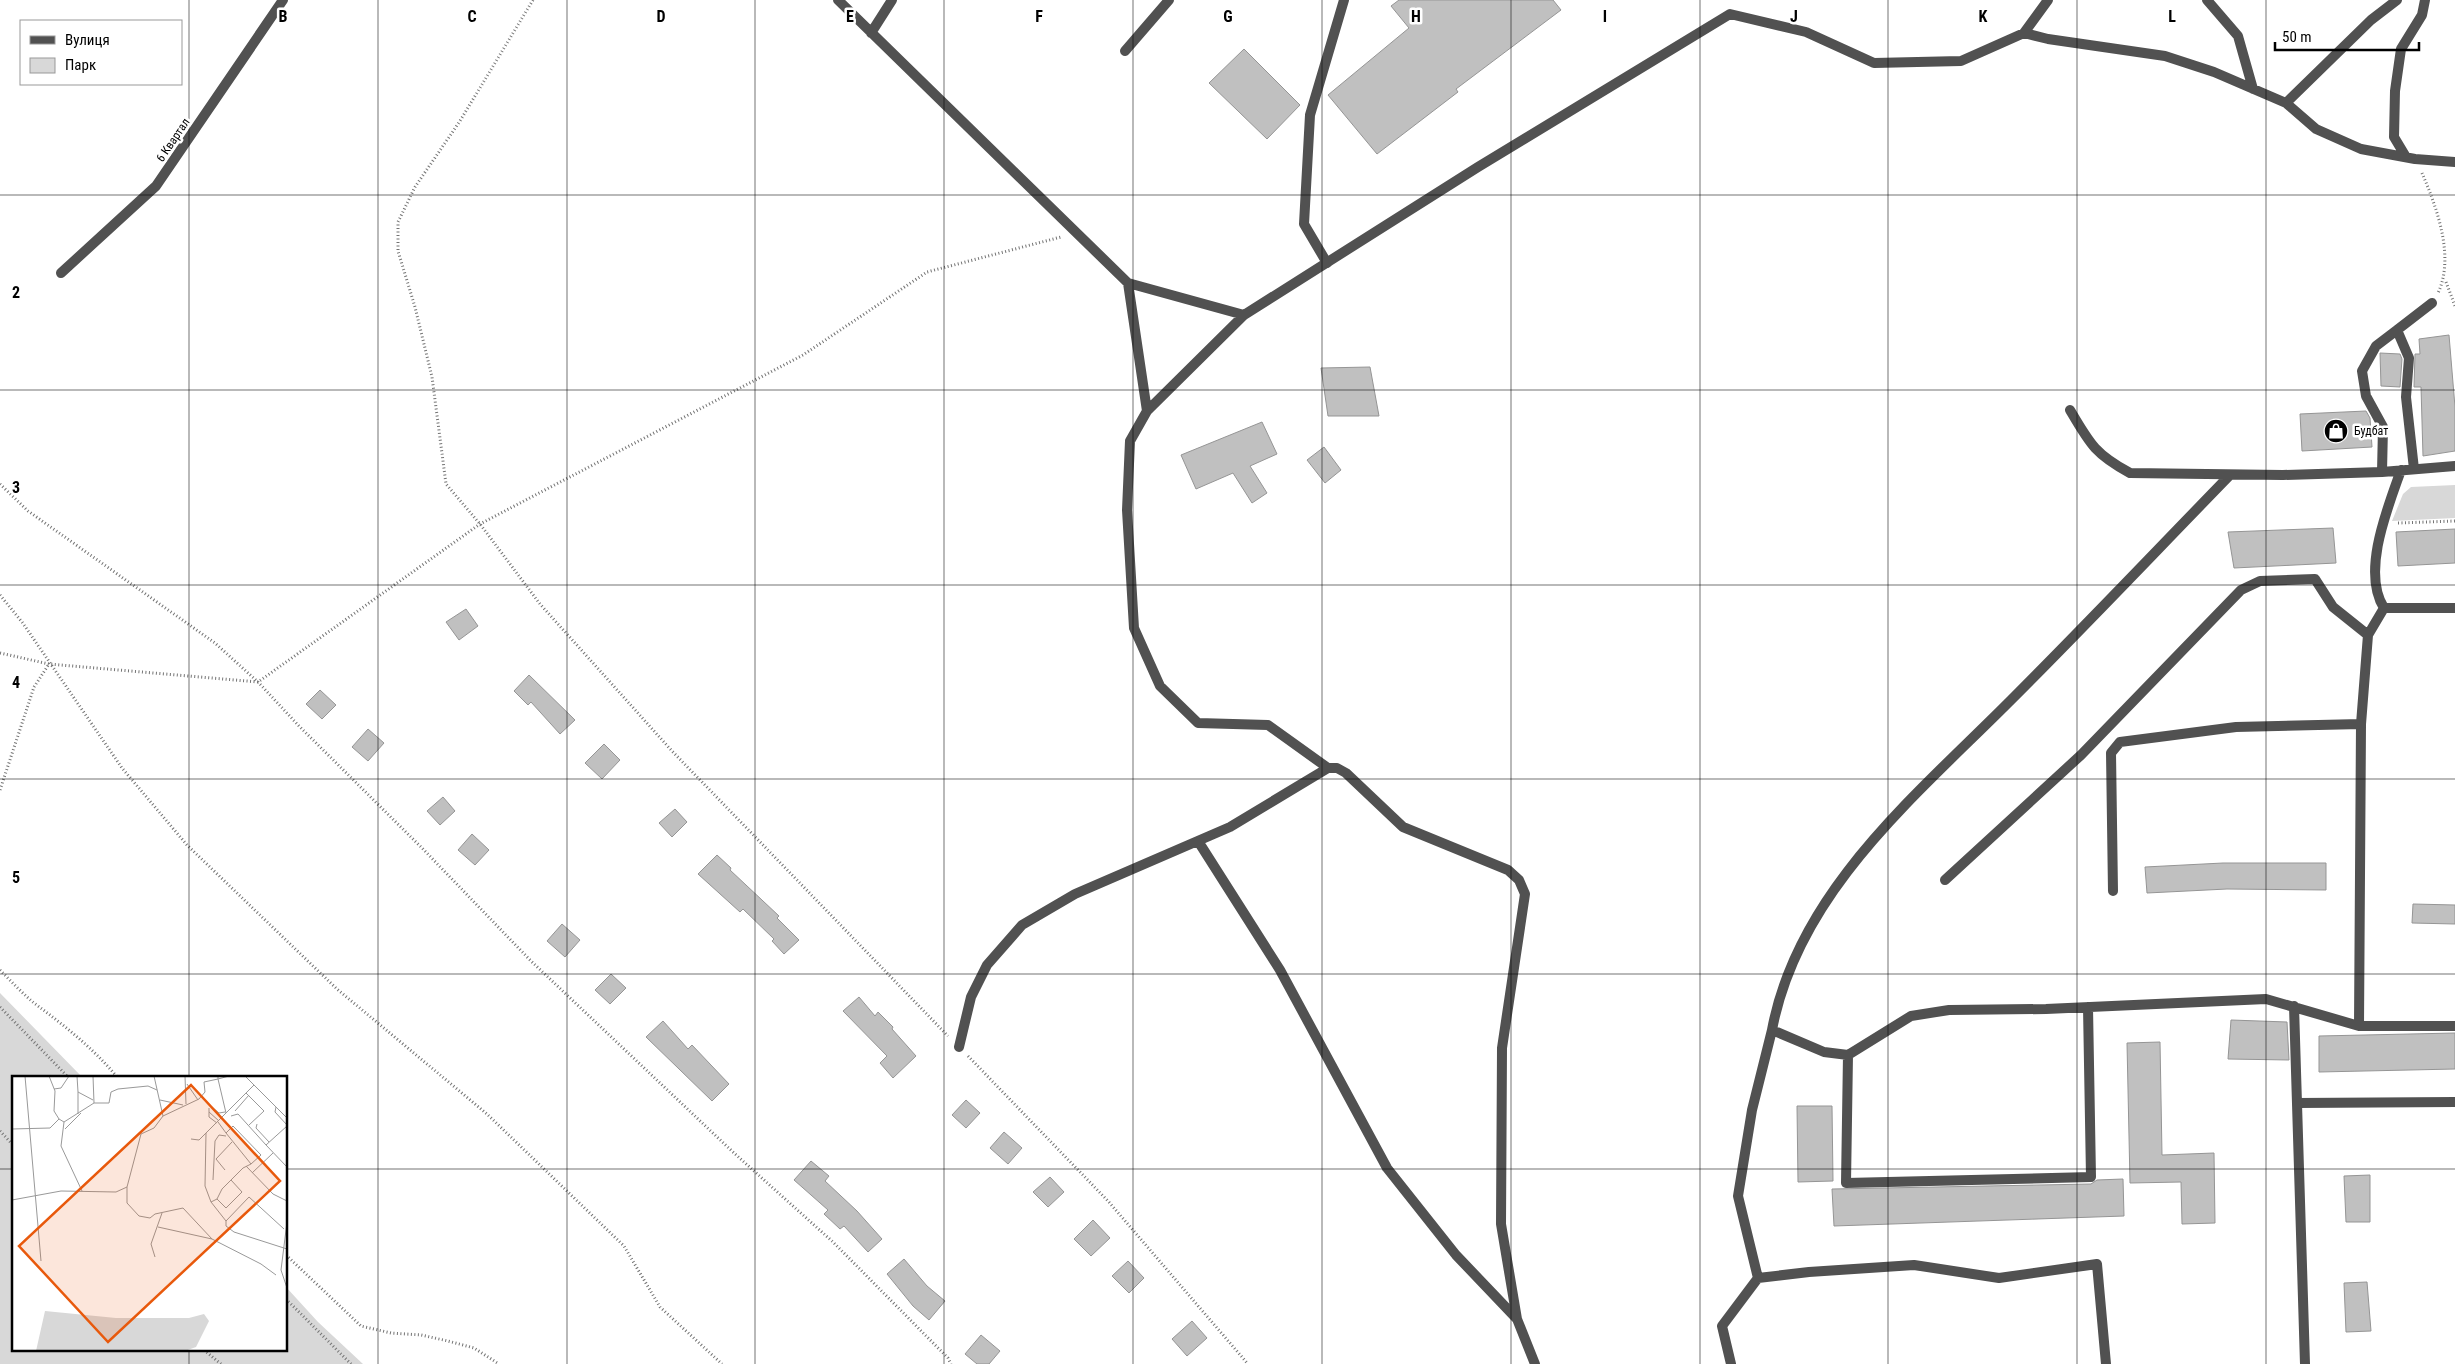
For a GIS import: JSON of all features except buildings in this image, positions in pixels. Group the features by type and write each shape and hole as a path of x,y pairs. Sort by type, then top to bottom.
{"street":[{"name":"6 Квартал","path":"61,273 156,186 283,0"},
{"path":"838,0 1128,283 1244,315"},
{"path":"871,33 892,0"},
{"path":"1125,51 1169,0"},
{"path":"1327,263 1304,224 1310,115 1344,0"},
{"path":"1328,768 1268,725 1198,723 1160,686 1134,628 1127,510 1130,442 1147,411 1244,315 1478,167 1730,14 1806,32 1874,63 1961,61 2024,33 2048,0"},
{"path":"2207,0 2238,36 2252,89"},
{"path":"2286,103 2371,20 2397,0"},
{"path":"2411,158 2394,137 2395,91 2400,49 2422,15 2425,0"},
{"path":"2024,33 2048,39 2165,56 2214,72 2286,103 2316,128 2361,149 2411,158 2455,162"},
{"path":"1128,283 1147,411"},
{"path":"2382,472 2383,427 2366,396 2362,371 2376,346 2432,303"},
{"path":"2397,330 2409,358 2406,397 2414,469"},
{"path":"2070,410 2093,448 2109,462 2130,473 2230,475 2382,472 2455,466"},
{"path":"2384,608 2378,599 2374,584 2378,543 2402,470"},
{"path":"1758,1278 1738,1196 1752,1110 1777,1002 1805,935 1848,869 1923,788 2230,475"},
{"path":"1945,880 2081,754 2241,590 2260,581 2315,579 2333,607 2368,635"},
{"path":"2384,608 2455,608"},
{"path":"2359,1026 2361,724 2368,635 2384,608"},
{"path":"2113,891 2111,753 2120,742 2236,727 2361,724"},
{"path":"959,1047 972,997 987,965 1022,925 1075,894 1230,827 1328,768 1336,768 1346,773 1403,827 1478,856 1508,870 1519,880 1525,894 1502,1048 1501,1224 1517,1319 1535,1364"},
{"path":"1198,841 1280,970 1387,1168 1456,1255 1517,1319"},
{"path":"1772,1030 1824,1052 1848,1055 1911,1016 1949,1010 2088,1007 2266,999 2359,1026 2455,1026"},
{"path":"2294,1006 2304,1364"},
{"path":"1848,1055 1846,1183 2091,1177 2088,1007"},
{"path":"2297,1103 2455,1102"},
{"path":"1731,1364 1722,1326 1758,1278 1809,1272 1914,1265 1999,1278 2098,1264 2106,1364"}],"path":[{"path":"533,0 460,121 415,187 398,222 398,251 415,307 432,377 446,484 480,524 540,604 672,750 1108,1201 1248,1364"},
{"path":"2411,158 2435,204 2446,237 2446,281 2455,306"},
{"path":"0,652 49,664 258,682 480,524 803,355 927,272 1076,233"},
{"path":"2432,303 2446,281"},
{"path":"0,484 28,510 214,643 258,682 531,961 734,1153 833,1242 948,1358 951,1364"},
{"path":"2384,523 2455,520"},
{"path":"0,595 22,622 122,768 187,845 336,989 487,1114 624,1246 660,1307 722,1364"},
{"path":"0,790 34,687 49,664"},
{"path":"0,970 32,1002 82,1040 116,1076"},
{"path":"0,1007 67,1076"},
{"path":"0,1131 12,1144"},
{"path":"288,1256 361,1326 390,1333 421,1335 474,1348 499,1364"},
{"path":"288,1301 351,1364"},
{"path":"206,1352 221,1364"}],"green space":[{"path":"2455,485 2455,518 2392,521 2403,494 2411,487"},
{"path":"0,993 81,1076 12,1076 12,1352 288,1352 288,1289 318,1322 363,1364 0,1364"}],"place":[{"name":"Будбат","path":"2336,431"}]}
